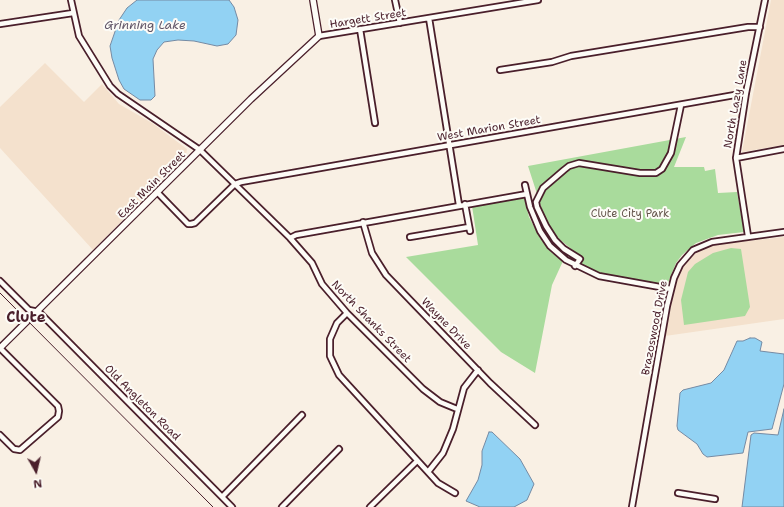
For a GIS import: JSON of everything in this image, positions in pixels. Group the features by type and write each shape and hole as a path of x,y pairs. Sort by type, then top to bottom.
{"main road":[{"path":"314,0 319,36"},
{"name":"East Main Street","path":"0,348 39,312 291,60 319,36"}],"street":[{"name":"North Shanks Street","path":"71,0 79,36 110,86 118,94 200,150 290,238 312,262 327,291 347,313 423,389 440,402 457,409"},
{"path":"395,0 400,23"},
{"name":"Hargett Street","path":"319,36 538,0"},
{"name":"North Lazy Lane","path":"748,236 736,158 746,93 765,0"},
{"path":"0,24 73,13"},
{"path":"429,18 458,205"},
{"path":"500,70 748,27 760,27"},
{"path":"360,29 375,123"},
{"name":"West Marion Street","path":"235,184 746,93"},
{"path":"575,266 580,259 564,249 555,240 537,207 536,202 543,188 569,166 579,163 640,173 656,173 662,169 671,153 681,104"},
{"path":"736,158 784,149"},
{"path":"158,193 188,224 191,224 195,223 235,184"},
{"path":"525,185 533,216 544,239 556,252 575,266 605,278 671,289"},
{"path":"290,238 296,235 363,222 527,194"},
{"path":"410,237 470,229 465,204"},
{"name":"Wayne Drive","path":"363,222 372,253 386,275 478,370 535,426"},
{"name":"Brazoswood Drive","path":"632,507 671,289 680,265 693,250 712,242 784,232"},
{"name":"Old Angleton Road","path":"0,281 29,310 39,312 232,507"},
{"path":"347,313 337,323 330,339 329,348 333,364 339,375 416,462 443,487 455,492"},
{"path":"0,348 58,406 58,417 20,450 14,450 0,435"},
{"path":"428,472 443,453 453,429 457,409 464,388 478,370"},
{"path":"222,497 302,415"},
{"path":"282,507 339,449"},
{"path":"370,507 416,462"},
{"path":"678,492 714,499"}],"shaded area":[{"path":"771,0 784,0 784,145 742,152"},
{"path":"45,63 84,102 102,84 119,104 152,123 187,149 186,156 93,250 0,148 0,107"},
{"path":"784,237 784,319 665,336 677,276 691,256 711,245"}],"green space":[{"name":"Clute City Park","path":"686,137 674,167 704,167 705,171 715,169 718,193 737,192 744,232 718,235 696,243 682,255 676,263 667,285 601,273 580,264 584,259 549,231 528,166"},
{"path":"524,197 529,217 540,238 552,253 563,261 552,285 535,373 501,352 406,257 478,245 472,206"},
{"path":"731,248 741,249 750,307 745,316 684,325 681,300 688,272 695,264 713,253"}],"water":[{"name":"Grinning Lake","path":"137,0 229,0 234,7 238,20 236,35 228,44 217,46 194,41 178,40 164,42 157,50 153,59 155,96 151,100 140,100 124,89 119,80 110,46 119,20 127,8"},
{"path":"750,338 755,338 762,342 760,351 784,354 784,384 772,429 748,432 743,453 707,457 703,454 697,444 678,430 677,426 680,393 683,390 711,383 724,370 737,341 743,341"},
{"path":"784,409 784,507 742,507 751,435 754,433 778,435"},
{"path":"489,432 492,432 520,459 534,484 527,500 514,507 480,507 466,501 478,480 482,465 482,451"}],"railway":[{"path":"0,293 213,507"}],"district":[{"name":"Clute","path":"26,318"}]}
